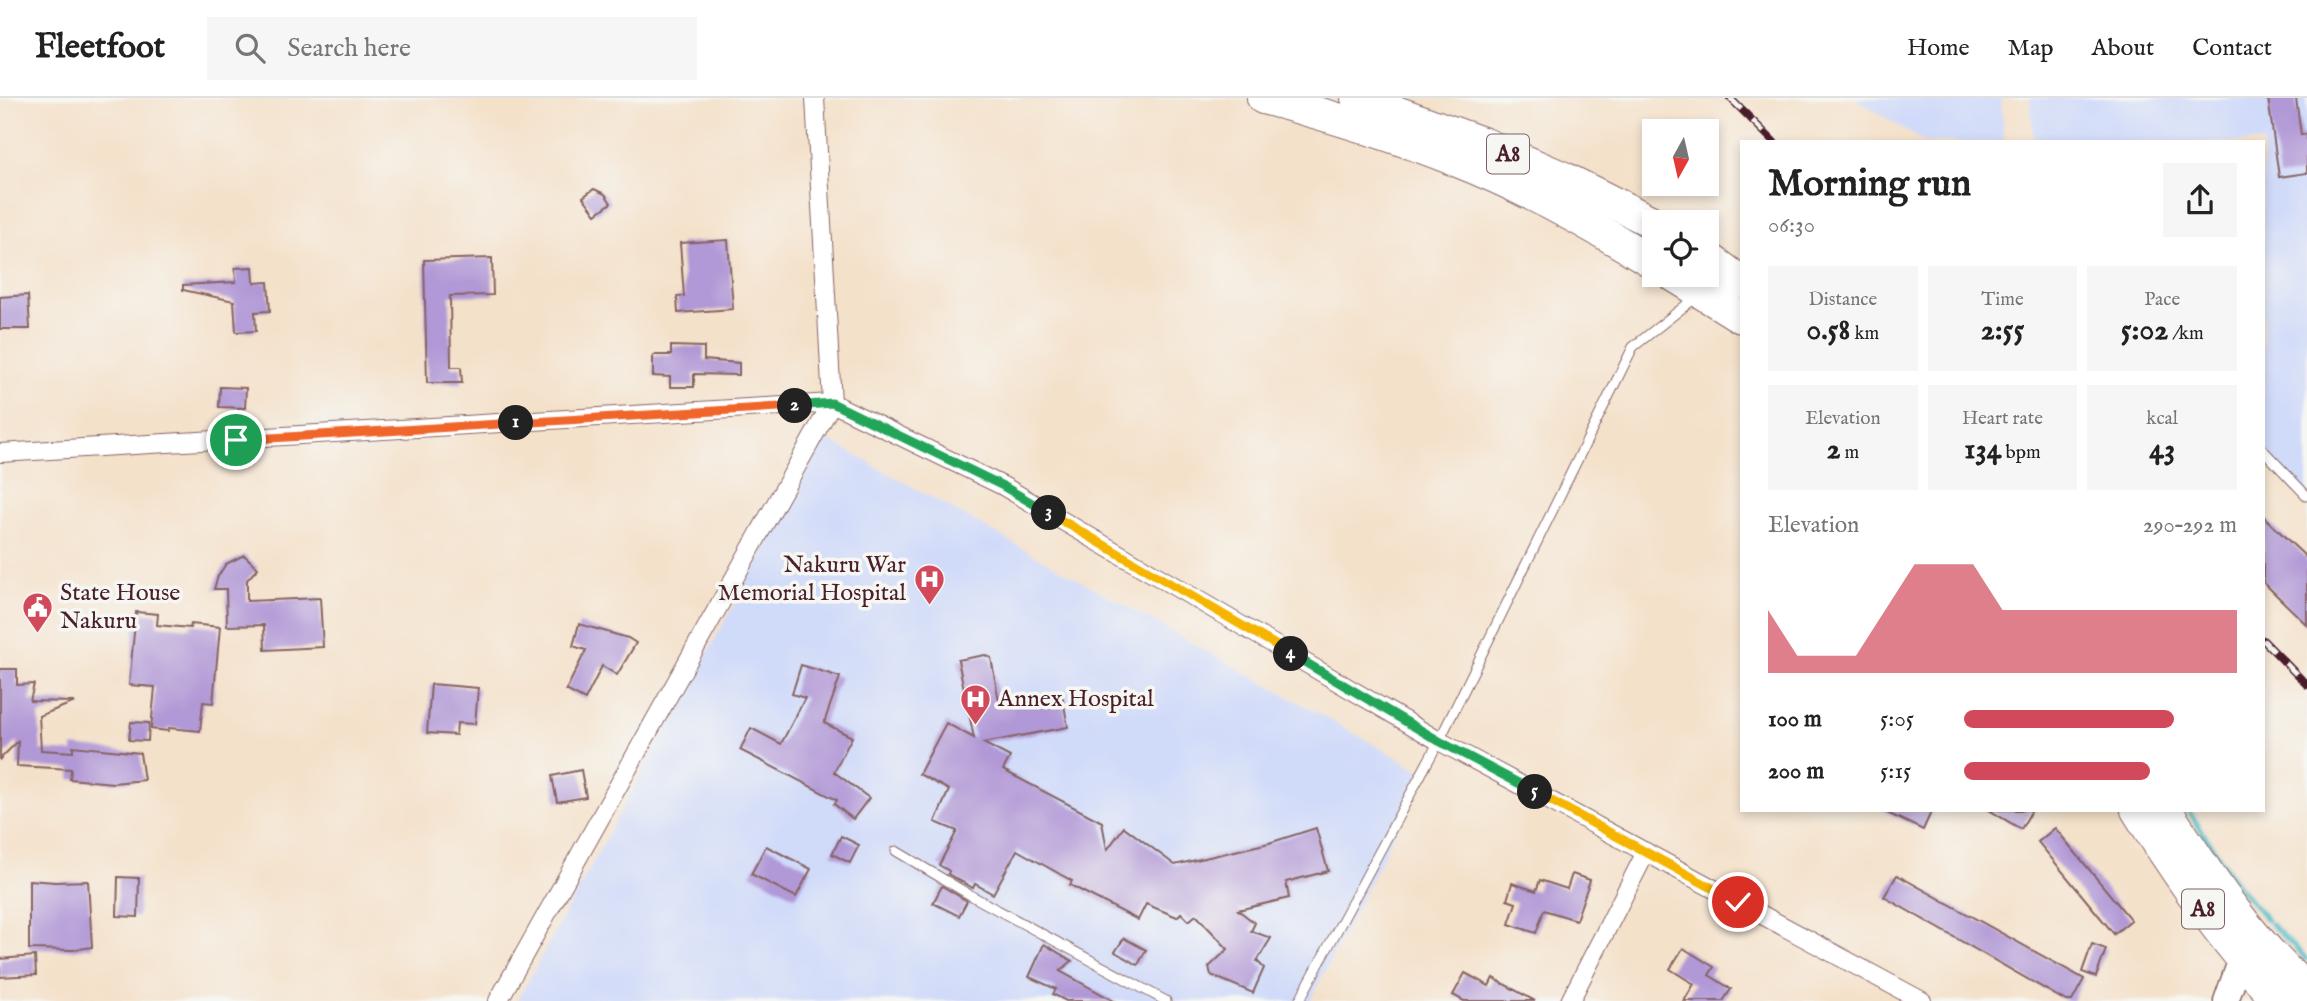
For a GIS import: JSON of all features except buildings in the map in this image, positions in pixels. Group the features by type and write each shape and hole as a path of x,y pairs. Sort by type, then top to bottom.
{"highway":[{"name":"A8","path":"1263,98 1361,127 1457,160 1549,204 1642,256"},
{"name":"A8","path":"1357,98 1485,144 1542,168 1642,217"},
{"path":"1719,266 1740,281"},
{"path":"1694,287 1740,316"},
{"name":"A8","path":"2138,812 2185,884 2265,988 2279,1001"},
{"name":"A8","path":"2167,812 2239,919 2278,964 2307,990"}],"main road":[{"path":"2227,1001 2237,970 2246,963"}],"street":[{"path":"498,1001 832,403 815,98"},
{"path":"0,453 832,403 1003,486 1439,741 1922,1001"},
{"path":"1570,1001 1646,852"}],"lane":[{"path":"1299,1001 1439,741 1633,347 1702,292"},
{"path":"2265,452 2307,496"},
{"path":"896,852 1166,1001"}],"shaded area":[{"path":"1855,98 2001,98 2004,140 1921,140"},
{"path":"2030,98 2307,98 2307,505 2265,462 2265,140 2034,140"},
{"name":"Nakuru War Memorial Hospital","path":"825,438 1425,773 1310,1001 517,1001"}],"waterway":[{"path":"2189,812 2238,886 2267,920"},
{"path":"2271,924 2307,959"}],"railway":[{"path":"1730,98 1772,140"},
{"path":"2265,642 2307,685"}],"place":[{"name":"Nakuru War Memorial Hospital","path":"929,606"},
{"name":"State House Nakuru","path":"37,634"},
{"name":"Annex Hospital","path":"975,726"}],"route":[{"path":"236,440 832,403 1003,486 1439,741 1738,902"}]}
